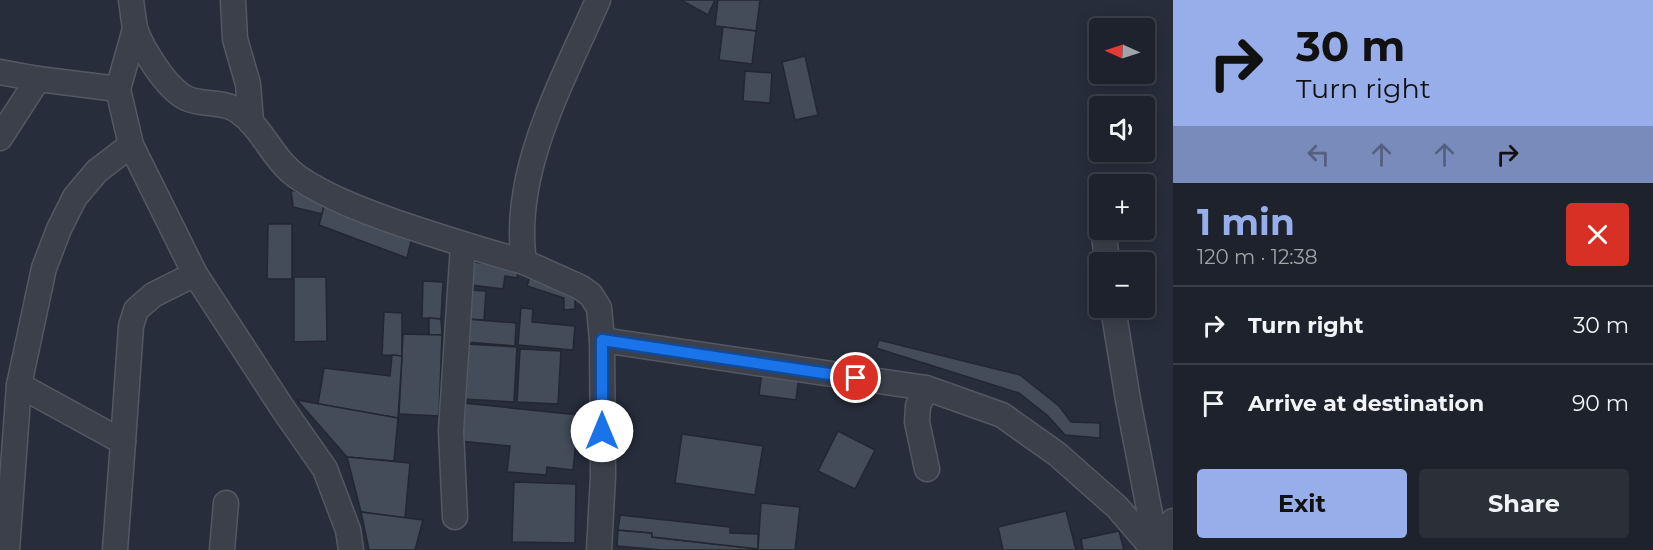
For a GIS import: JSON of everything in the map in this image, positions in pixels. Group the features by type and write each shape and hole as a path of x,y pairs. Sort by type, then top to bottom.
{"street":[{"path":"131,0 135,29 141,45 170,84 186,98 237,110 251,122 281,164 299,178 356,208 463,245 524,262 580,287 591,295 599,308 602,340 603,476 599,550"},
{"path":"233,0 235,39 248,84 251,122"},
{"path":"524,262 521,224 528,174 544,124 598,0"},
{"path":"135,29 118,88 131,145 195,274 325,470 348,530 351,550"},
{"path":"0,72 38,79 118,88"},
{"path":"0,138 38,79"},
{"path":"7,550 19,385 44,268 59,229 75,197 97,171 131,145"},
{"path":"455,517 451,431 463,245"},
{"path":"115,550 131,326 136,310 153,295 195,274"},
{"path":"1115,318 1157,550"},
{"path":"602,340 926,388 1002,415 1057,454 1117,507 1157,550"},
{"path":"19,385 123,442"},
{"path":"926,388 918,406 917,422 927,469"},
{"path":"222,550 226,503"},
{"path":"1157,550 1173,521"}],"building":[{"path":"681,0 715,0 708,15"},
{"path":"718,0 760,0 756,31 715,26"},
{"path":"723,27 756,31 752,64 719,60"},
{"path":"805,56 818,115 795,120 782,62"},
{"path":"745,71 772,73 770,103 743,101"},
{"path":"291,190 326,199 322,214 293,207"},
{"path":"326,199 413,232 407,258 319,225"},
{"path":"268,224 292,224 292,279 267,279"},
{"path":"474,262 518,268 517,278 505,276 503,289 471,285"},
{"path":"531,274 575,289 575,309 564,310 564,298 527,286"},
{"path":"294,277 326,277 327,341 294,342"},
{"path":"423,281 443,282 441,319 422,318"},
{"path":"469,290 486,291 484,320 466,319"},
{"path":"521,308 533,309 532,322 575,326 573,350 518,345"},
{"path":"384,312 402,313 402,356 382,355"},
{"path":"429,318 441,319 442,335 429,335"},
{"path":"466,319 516,323 515,346 465,342"},
{"path":"403,334 442,335 439,416 399,414"},
{"path":"879,340 1020,375 1059,406 1071,422 1100,423 1100,438 1065,435 1048,416 1019,393 876,348"},
{"path":"467,344 517,347 514,402 464,399"},
{"path":"520,349 561,351 558,404 517,402"},
{"path":"392,355 402,356 398,418 318,404 324,368 390,376"},
{"path":"762,371 799,375 796,400 759,395"},
{"path":"297,400 398,418 394,461 347,457"},
{"path":"463,403 579,415 573,470 547,467 546,475 507,472 510,446 459,441"},
{"path":"838,431 875,450 855,489 818,471"},
{"path":"682,434 763,446 755,495 675,483"},
{"path":"347,457 410,463 405,518 361,512"},
{"path":"514,482 576,484 575,543 512,542"},
{"path":"761,503 800,507 795,550 662,550 617,546 618,530 652,533 652,537 758,549"},
{"path":"1066,511 1076,550 1003,550 998,527"},
{"path":"361,512 423,520 415,550 369,550"},
{"path":"620,515 730,527 730,533 758,534 758,549 652,537 652,533 618,530"},
{"path":"1119,531 1124,550 1083,550 1081,539"}],"route":[{"path":"602,431 602,340 856,378"}]}
